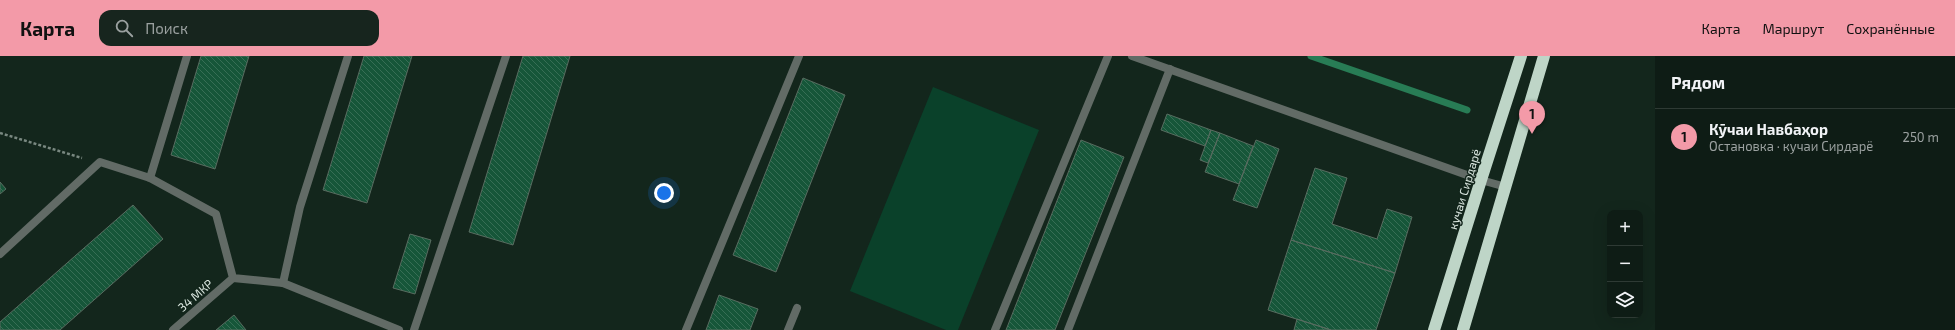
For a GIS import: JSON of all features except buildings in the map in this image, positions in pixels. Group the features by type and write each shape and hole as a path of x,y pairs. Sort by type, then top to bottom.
{"highway":[{"name":"кучаи Сирдарё","path":"1434,330 1480,180 1521,56"},
{"path":"1463,330 1544,56"}],"street":[{"path":"150,178 186,56"},
{"path":"284,283 300,207 348,56"},
{"path":"414,330 506,56"},
{"path":"686,330 799,56"},
{"path":"995,330 1108,56"},
{"path":"1132,56 1480,180 1506,187"},
{"path":"1068,330 1170,69"},
{"path":"0,254 100,162 150,178 216,214 233,278 284,283 399,330"},
{"name":"34 МКР","path":"172,330 233,278"},
{"path":"788,330 797,308"}],"path":[{"path":"0,133 100,162"}],"green space":[{"path":"933,87 1039,130 958,330 946,330 850,291"}],"waterway":[{"path":"1311,56 1467,110"}],"place":[{"name":"Кӯчаи Навбаҳор","path":"1532,134"}]}
